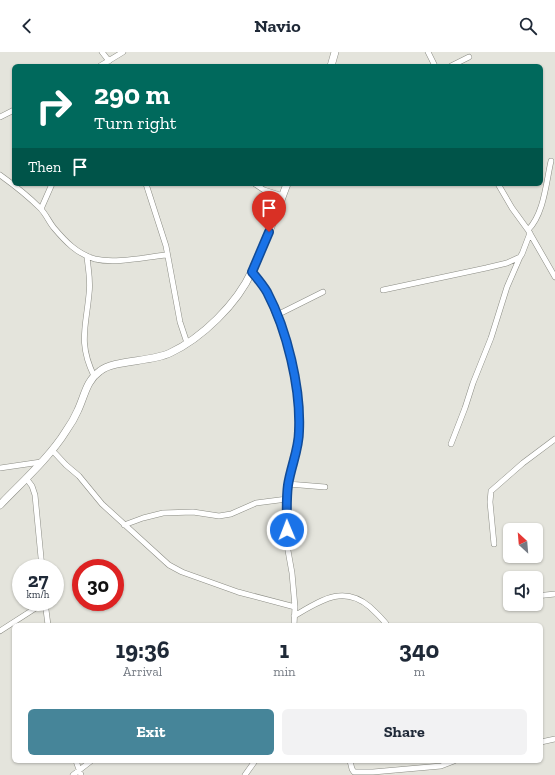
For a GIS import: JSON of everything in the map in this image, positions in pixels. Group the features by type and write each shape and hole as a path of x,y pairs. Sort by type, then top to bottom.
{"main road":[{"path":"332,64 335,52"},
{"path":"0,506 52,450 66,432 78,410 82,396 89,381 101,369 110,366 158,358 169,354 188,343 214,321 234,300 252,272 286,186"}],"street":[{"path":"102,52 109,61"},
{"path":"104,64 123,52"},
{"path":"428,52 434,64"},
{"path":"455,64 469,57"},
{"path":"0,117 12,111"},
{"path":"451,444 491,338 507,287 522,254 529,231 536,221 551,161"},
{"path":"0,175 12,183"},
{"path":"15,186 41,209 54,228 73,248 87,256 96,259 121,260 167,255"},
{"path":"41,209 51,186"},
{"path":"147,186 159,223 180,322 188,343"},
{"path":"258,186 264,190 283,196"},
{"path":"499,186 512,208 529,231 555,277"},
{"path":"87,256 90,286 84,329 84,342 88,363 94,376"},
{"path":"382,290 486,268 520,257"},
{"path":"252,272 266,291 277,315 294,367 300,432 288,484 287,499 288,545 295,607 294,623"},
{"path":"277,315 323,292"},
{"path":"494,544 490,491 523,463 555,439"},
{"path":"52,450 79,476 102,504 169,565 182,572 238,592 295,607"},
{"path":"0,468 41,462"},
{"path":"26,478 32,486 35,495 41,559"},
{"path":"288,484 325,487"},
{"path":"124,525 163,513 193,512 219,516 231,514 256,503 287,499"},
{"path":"543,595 555,594"},
{"path":"294,616 327,598 344,595 361,600 382,618 386,623"},
{"path":"0,631 30,611"},
{"path":"46,611 48,623"},
{"path":"543,742 555,739"},
{"path":"73,775 80,772 90,763"},
{"path":"245,775 254,763"},
{"path":"350,763 354,772 373,772 441,766 449,763"}],"route":[{"path":"269,232 252,272 266,291 277,315 294,367 300,432 288,484 287,530"}]}
